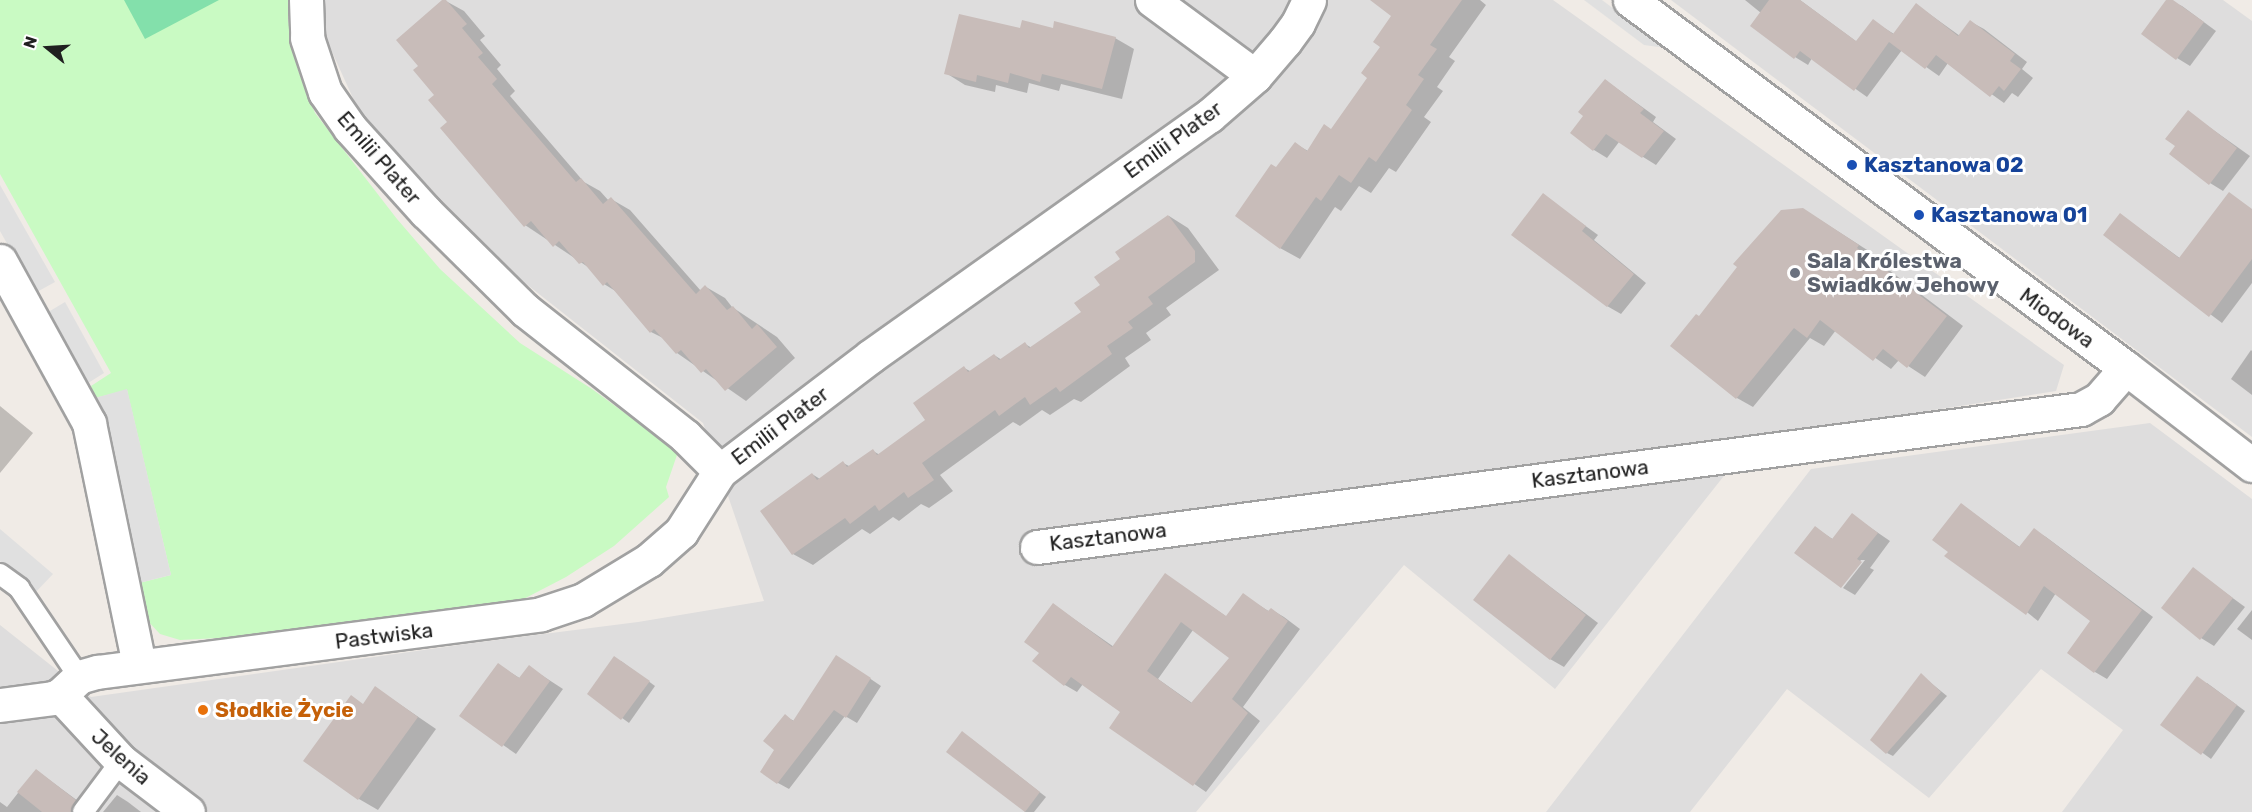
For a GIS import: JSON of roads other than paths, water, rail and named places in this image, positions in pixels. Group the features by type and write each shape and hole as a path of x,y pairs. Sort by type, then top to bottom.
{"street":[{"name":"Emilii Plater","path":"306,0 307,38 325,92 350,128 426,212 525,310 685,436 720,471 871,356 1209,116 1255,76 1298,23 1309,0"},
{"path":"1152,0 1255,76"},
{"name":"Miodowa","path":"1630,0 2126,368 2252,465"},
{"path":"0,261 89,423 139,665"},
{"name":"Kasztanowa","path":"1037,547 2081,409 2099,399 2126,368"},
{"name":"Pastwiska","path":"0,705 139,665 541,614 583,600 649,560 681,532 720,471"},
{"name":"Jelenia","path":"69,686 121,761 188,812"}],"lane":[{"path":"0,574 19,588 69,686"},
{"path":"83,812 121,761"}],"place":[{"name":"Kasztanowa 02","path":"1852,165"},
{"name":"Kasztanowa 01","path":"1919,215"},
{"name":"Sala Królestwa Swiadków Jehowy","path":"1795,273"},
{"name":"Słodkie Życie","path":"203,710"}]}
